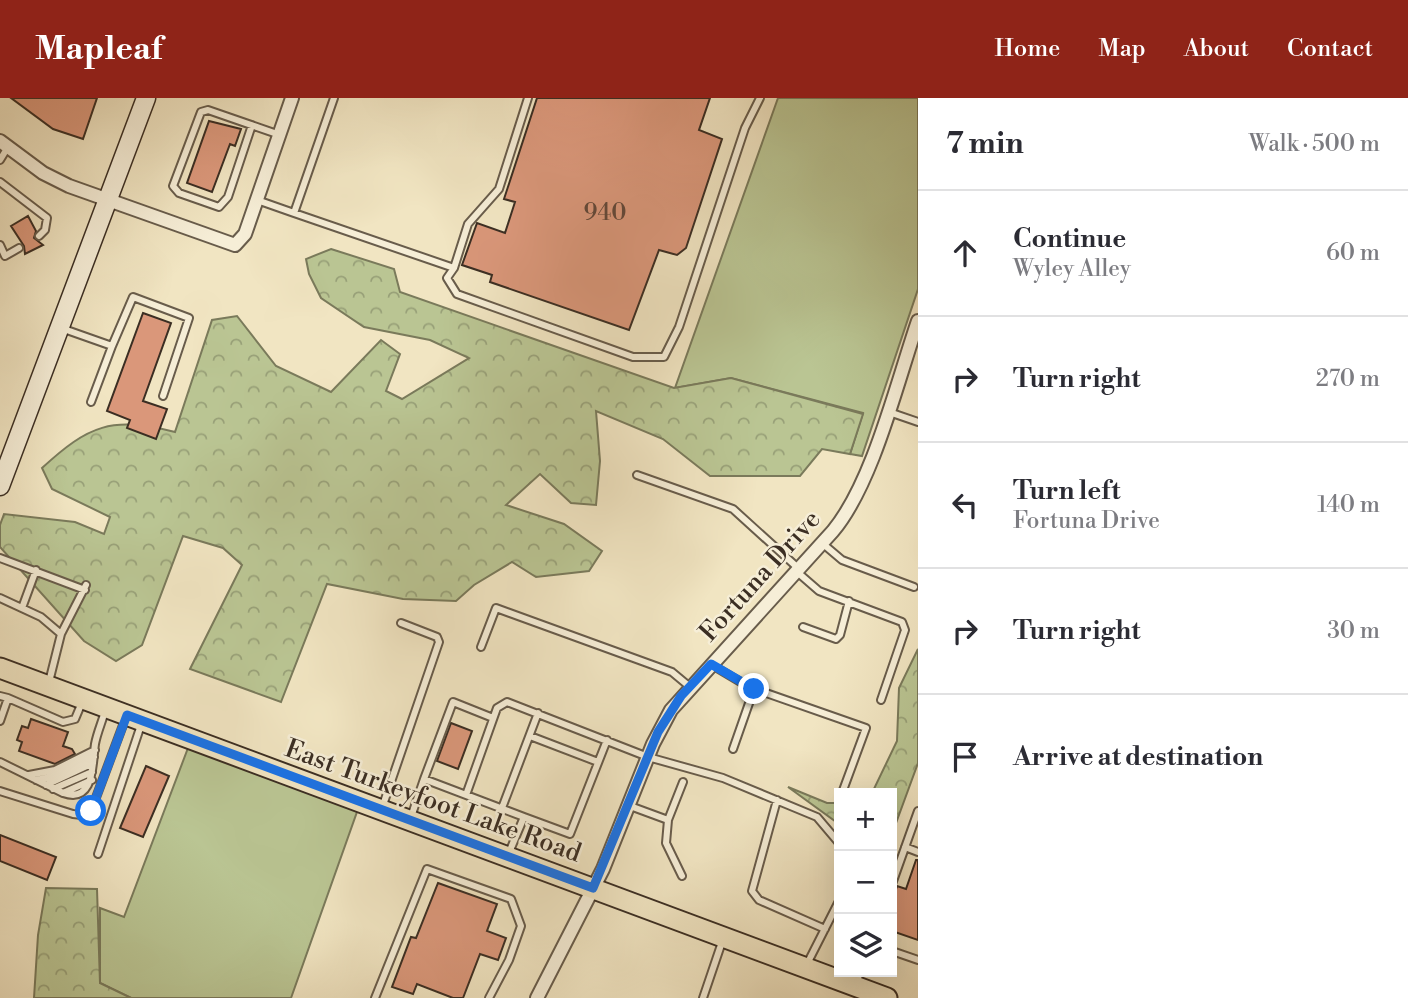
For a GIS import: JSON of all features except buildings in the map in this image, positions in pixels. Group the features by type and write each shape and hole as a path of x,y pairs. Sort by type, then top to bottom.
{"main road":[{"path":"0,486 6,445 60,327 146,98"},
{"name":"East Turkeyfoot Lake Road","path":"0,668 805,968 858,979 887,998"}],"street":[{"path":"4,144 43,173 107,201 235,245 245,234 292,98"},
{"name":"Fortuna Drive","path":"537,998 593,888 630,806 648,757 671,710 822,543 855,499 918,321"}],"lane":[{"path":"293,213 334,98"},
{"path":"528,98 499,188 468,224 454,268 447,278 457,294 633,357 664,357 679,327 745,128 760,98"},
{"path":"252,125 228,197 219,207 179,193 173,186 201,113 208,110 252,125 279,135"},
{"path":"0,160 4,144"},
{"path":"0,182 47,218 45,229 40,236"},
{"path":"257,200 454,268"},
{"path":"0,245 5,256 19,248"},
{"path":"91,402 132,297 189,318 163,396"},
{"path":"60,327 112,346"},
{"path":"887,412 918,422"},
{"path":"637,475 733,509 819,591 902,622 905,630 881,701"},
{"path":"822,543 842,560 914,587"},
{"path":"0,558 86,587 61,634 47,685"},
{"path":"22,608 36,570"},
{"path":"0,598 41,617 61,634"},
{"path":"803,627 836,639 841,635 849,601"},
{"path":"481,647 496,608 672,672 690,687"},
{"path":"382,810 439,642 437,637 401,623"},
{"path":"711,664 754,689 866,728 844,788"},
{"path":"733,749 754,689"},
{"path":"0,721 4,697 63,722 75,719 84,699"},
{"path":"409,820 453,702 494,718"},
{"path":"466,795 497,708 507,702 648,757 723,778 777,800 817,817 834,837"},
{"path":"0,762 63,793 71,796 80,793 92,776 106,707"},
{"path":"502,808 538,713"},
{"path":"0,791 73,814 82,815 91,811 135,718"},
{"path":"99,854 135,718"},
{"path":"530,736 598,762"},
{"path":"424,779 570,834 607,740"},
{"path":"29,775 55,770 94,757"},
{"path":"36,780 51,777 94,757"},
{"path":"44,785 60,781 94,757"},
{"path":"53,789 92,776"},
{"path":"682,876 666,843 668,820 683,782"},
{"path":"777,800 752,891 759,900 825,929"},
{"path":"630,806 668,820"},
{"path":"897,870 918,811"},
{"path":"508,857 524,817"},
{"path":"905,847 918,852"},
{"path":"375,998 426,869 511,900 521,926 509,960 489,998"},
{"path":"805,968 834,911"},
{"path":"703,998 723,937"},
{"path":"897,953 918,960"}],"green space":[{"path":"778,98 918,98 918,289 862,456 850,454 863,413 731,378 675,388"},
{"path":"331,249 394,269 400,292 674,388 731,378 863,414 850,454 822,449 800,476 710,476 663,439 596,411 600,461 596,505 571,503 540,474 506,505 564,524 602,551 589,571 536,577 512,562 474,585 456,601 403,599 327,584 281,702 190,669 242,565 223,548 183,536 142,645 116,661 84,641 0,547 0,525 4,514 75,522 104,534 110,517 52,489 42,468 74,442 102,428 134,425 175,432 212,320 237,316 276,366 331,392 381,340 400,354 386,391 402,399 469,358 430,340 364,327 321,298 309,274 306,259"},
{"path":"918,649 918,763 897,820 897,788 874,788 897,741 899,688"},
{"path":"188,748 358,809 291,998 131,998 100,983 100,908 124,917"},
{"path":"788,787 827,803 834,803 834,820"},
{"path":"46,888 97,889 100,983 131,998 34,998 38,935"}],"route":[{"path":"91,811 127,715 593,888 630,806 658,732 681,696 711,664 754,689"}]}
